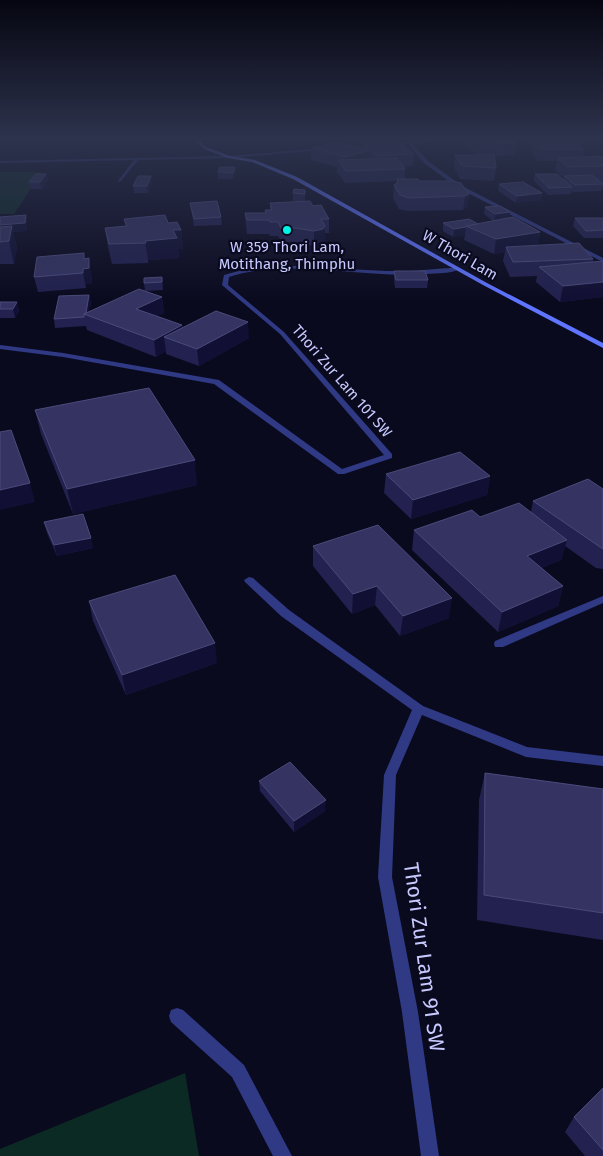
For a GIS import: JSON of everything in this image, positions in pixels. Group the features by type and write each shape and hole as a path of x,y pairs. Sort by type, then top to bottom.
{"main road":[{"name":"W Thori Lam","path":"323,193 402,236 456,269 567,329 603,346"}],"street":[{"path":"472,193 603,260"},
{"name":"Thori Zur Lam 101 SW","path":"0,347 63,355 216,382 341,472 390,456 282,333 225,285 226,276 252,269 288,268 419,272 456,269"},
{"path":"249,580 285,613 419,709 526,752 603,761"},
{"path":"499,644 603,599"},
{"name":"Thori Zur Lam 91 SW","path":"419,709 390,775 385,877 410,1012 430,1156"},
{"path":"177,1016 238,1072 283,1156"}],"green space":[{"path":"0,193 28,193 14,214 0,214"},
{"path":"185,1073 199,1156 0,1156 0,1149"}],"building":[{"path":"399,193 469,194 465,196 408,198"},
{"path":"512,193 542,193 517,196"},
{"path":"217,201 221,217 194,219 190,203"},
{"path":"310,201 313,206 321,205 329,219 321,219 325,226 323,229 314,231 281,228 278,222 247,220 245,213 266,213 265,210 272,210 270,203"},
{"path":"500,206 510,212 495,214 485,207"},
{"path":"26,215 25,223 0,225 0,217"},
{"path":"165,215 168,223 177,222 181,230 173,230 177,238 145,241 146,243 109,244 105,228 127,226 124,219"},
{"path":"513,217 540,232 496,239 466,226"},
{"path":"575,218 603,218 603,230 586,231"},
{"path":"469,219 478,224 454,229 443,223"},
{"path":"12,226 9,241 0,242 0,227"},
{"path":"579,243 593,259 513,262 506,247"},
{"path":"84,253 84,259 89,258 89,268 83,269 83,273 34,277 37,257"},
{"path":"603,261 603,282 563,286 539,267"},
{"path":"394,271 425,271 428,280 396,280"},
{"path":"162,277 162,282 144,283 144,278"},
{"path":"139,289 162,297 136,309 182,325 154,340 84,314"},
{"path":"89,295 84,317 54,319 59,296"},
{"path":"0,302 17,302 13,309 0,309"},
{"path":"216,311 248,322 197,349 164,337"},
{"path":"149,388 195,460 67,489 35,410"},
{"path":"11,430 30,483 0,490 0,432"},
{"path":"460,452 490,476 413,500 386,474"},
{"path":"588,479 603,489 603,549 533,501"},
{"path":"519,503 567,540 527,556 563,586 502,612 414,530 472,510 480,517"},
{"path":"83,514 91,538 54,545 44,522"},
{"path":"378,525 452,598 403,616 377,586 353,594 313,546"},
{"path":"175,575 215,643 122,675 89,601"},
{"path":"290,762 326,800 294,821 259,781"},
{"path":"485,773 603,789 603,913 484,895"},
{"path":"603,1088 603,1150 574,1117"}],"place":[{"name":"W 359 Thori Lam, Motithang, Thimphu","path":"287,230"}]}
